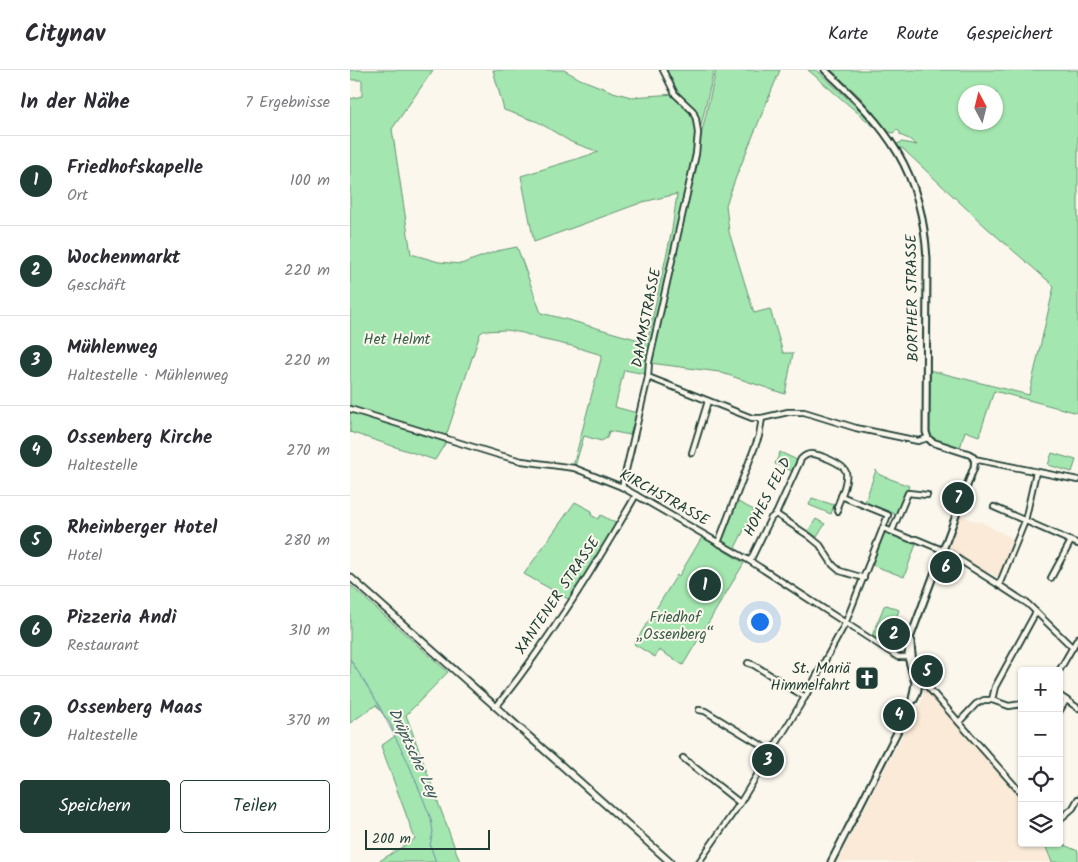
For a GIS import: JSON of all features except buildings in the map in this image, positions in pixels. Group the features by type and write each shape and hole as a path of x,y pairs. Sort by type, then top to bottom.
{"main road":[{"path":"350,576 670,862"}],"street":[{"name":"DAMMSTRASSE","path":"622,487 648,377 649,362 696,154 698,133 696,119 693,112 675,94 663,70"},
{"name":"BORTHER STRASSE","path":"825,70 864,107 886,133 903,161 917,196 926,236 926,422 928,438"},
{"path":"648,377 752,418 762,418 788,412 804,412 882,434 918,441 928,438 936,444 969,454 974,459 1078,480"},
{"path":"692,454 708,401"},
{"name":"KIRCHSTRASSE","path":"350,409 499,455 522,461 574,468 622,487 750,561 898,657 910,657"},
{"path":"718,543 759,436 762,418"},
{"name":"HOHES FELD","path":"750,561 771,518 776,514 804,455 817,455 844,468 846,476 838,511"},
{"path":"831,862 911,704 917,682 910,657 910,634 974,467 974,459"},
{"path":"999,585 1025,521 1036,472"},
{"path":"892,531 908,493 927,495"},
{"name":"XANTENER STRASSE","path":"496,707 560,620 636,495"},
{"path":"699,862 740,803 805,697 845,624 884,528 888,515 842,496"},
{"path":"994,508 1078,544"},
{"path":"776,514 820,545 833,565 840,571 864,578"},
{"path":"884,528 943,550 999,585 1028,604 1072,648"},
{"path":"1051,578 1071,541"},
{"path":"992,700 995,687 1036,612"},
{"path":"1061,667 1078,638"},
{"path":"748,663 754,664 805,697"},
{"path":"917,682 927,686 1018,789"},
{"path":"1063,698 1078,708"},
{"path":"959,722 976,704 992,700 1009,706 1018,705"},
{"path":"1063,705 1066,700"},
{"path":"699,710 705,711 771,751"},
{"path":"683,758 740,803"},
{"path":"1063,817 1073,808 1078,800"}],"shaded area":[{"path":"959,515 979,521 1015,540 999,578 989,572 986,574 949,551"},
{"path":"925,688 1018,794 1018,847 1046,847 1052,862 837,862 906,728 921,703"}],"green space":[{"name":"Het Helmt","path":"350,70 433,70 392,129 411,254 439,262 461,264 497,251 517,247 541,313 647,342 672,230 677,194 643,202 534,242 521,176 599,152 571,142 538,122 504,110 493,70 564,70 580,79 631,97 675,94 693,111 696,119 697,154 716,70 780,70 726,205 729,232 754,313 770,309 783,353 793,353 785,394 719,372 650,363 646,374 624,370 615,407 637,413 630,435 609,431 607,438 601,441 584,436 575,466 573,466 602,355 523,333 506,330 483,331 480,334 445,439 415,430 415,433 446,442 435,460 350,432 350,99 362,96 362,80 352,80 350,78"},
{"path":"667,70 714,70 699,134 697,114 675,89"},
{"path":"808,70 817,70 866,116 873,126"},
{"path":"831,70 1078,70 1078,413 994,391 979,436 965,431 960,448 933,439 929,431 929,370 1029,395 1054,286 986,227 902,148 900,149 897,144 902,142 917,145 900,135 900,132 897,130 893,133 889,132 861,98"},
{"path":"780,452 797,460 792,471 775,464"},
{"path":"1052,453 1076,460 1072,472 1048,465"},
{"path":"876,470 880,475 909,486 897,515 865,502"},
{"path":"812,498 834,505 831,514 809,505"},
{"path":"736,501 754,510 734,550 720,541"},
{"path":"575,502 592,511 591,515 598,519 601,515 617,524 570,600 524,574"},
{"path":"816,519 825,524 817,537 808,531"},
{"path":"887,532 916,544 904,577 872,565 884,534"},
{"name":"Friedhof „Ossenberg“","path":"702,537 744,563 683,665 659,650 655,657 634,644 677,575 679,576"},
{"path":"350,585 448,672 406,715 460,862 378,862 415,839 381,746 395,736 390,723 376,705 350,723"},
{"path":"887,605 899,610 896,619 881,642 872,636 884,606"},
{"path":"1063,845 1078,851 1078,862 1052,862 1046,847 1063,847"}],"waterway":[{"name":"Drüptsche Ley","path":"350,659 377,702 407,760 431,819 433,832 430,845 436,862"}],"place":[{"name":"Ossenberg Maas","path":"958,498"},
{"name":"Pizzeria Andi","path":"946,567"},
{"name":"Friedhofskapelle","path":"705,585"},
{"name":"Wochenmarkt","path":"894,634"},
{"name":"Rheinberger Hotel","path":"927,671"},
{"name":"St. Mariä Himmelfahrt","path":"867,678"},
{"name":"Ossenberg Kirche","path":"899,715"},
{"name":"Mühlenweg","path":"768,760"}]}
